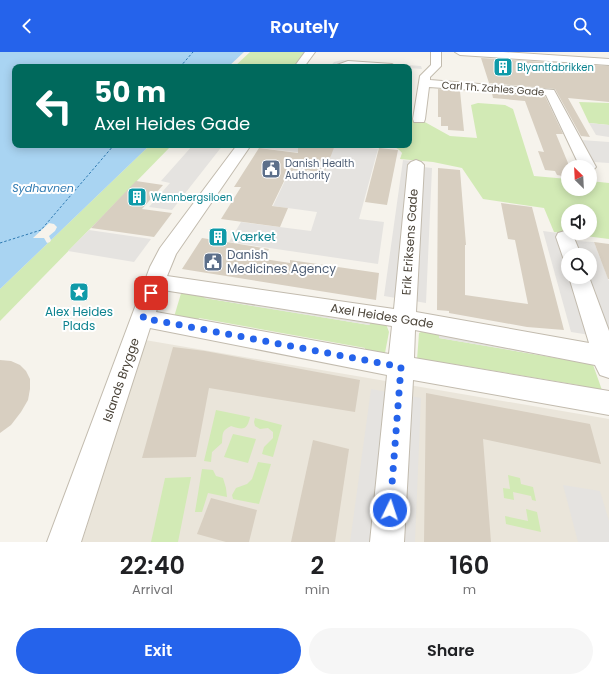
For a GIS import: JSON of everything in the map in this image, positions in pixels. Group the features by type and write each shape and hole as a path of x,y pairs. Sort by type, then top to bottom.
{"street":[{"path":"301,64 310,52"},
{"path":"419,119 423,83 425,76 436,66 436,52"},
{"path":"460,52 582,60 603,57"},
{"path":"420,69 432,70"},
{"name":"Carl Th. Zahles Gade","path":"423,83 550,92 585,160"},
{"name":"Islands Brygge","path":"64,542 155,281 167,253 242,148"},
{"name":"Erik Eriksens Gade","path":"401,367 416,165"},
{"name":"Axel Heides Gade","path":"155,281 404,319 608,360"},
{"path":"581,284 608,360"},
{"path":"143,318 401,367 609,403"},
{"path":"387,542 401,367"}],"shaded area":[{"path":"342,60 395,64 332,64 334,62"},
{"path":"412,65 421,66 422,69 412,68"},
{"path":"589,123 609,125 609,137 596,135"},
{"path":"581,140 609,142 609,163 597,162 597,160 592,160"},
{"path":"190,148 221,148 172,210 149,207 170,183 161,181"},
{"path":"259,148 378,149 359,219 384,222 378,264 229,242 241,222 311,231 317,212 273,206 290,170 324,173 331,156"},
{"path":"403,160 423,162 423,167 432,168 426,303 384,296"},
{"path":"89,230 151,239 134,262 68,251"},
{"path":"543,231 561,233 561,240 594,242 596,248 561,248 561,284 597,284 597,250 609,281 609,338 571,332"},
{"path":"206,294 370,322 370,325 204,298"},
{"path":"439,333 571,359 568,360 439,338"},
{"path":"145,340 609,419 609,542 82,542"},
{"path":"371,389 421,398 415,542 350,542"},
{"path":"563,485 600,491 609,521 609,542 578,542"}],"green space":[{"path":"250,52 305,52 295,64 237,64"},
{"path":"579,102 609,103 609,125 589,123"},
{"path":"478,103 505,105 513,109 534,176 561,178 561,196 597,196 597,182 609,183 609,239 597,237 597,204 561,204 561,233 554,232 544,208 483,199 462,168 433,162 400,159 402,153 396,148 412,148 412,119 423,121 450,136 477,138 471,105"},
{"path":"147,148 169,148 0,321 0,289"},
{"path":"182,290 206,294 205,298 369,325 370,322 386,324 389,332 385,353 383,355 365,351 365,348 199,318 197,322 174,317"},
{"path":"423,331 439,333 439,338 568,360 591,359 603,393 580,391 578,385 447,363 446,368 417,360 419,333"},
{"path":"216,410 250,417 249,422 243,428 231,426 226,430 223,433 222,443 212,452 211,462 204,461"},
{"path":"255,418 282,425 273,457 262,454 264,447 273,438 273,432 268,428 260,429 255,426"},
{"path":"233,434 256,439 248,463 224,457"},
{"path":"258,462 271,464 259,504 233,499 232,495 236,488 247,484 252,479"},
{"path":"202,469 213,470 216,476 223,478 227,497 208,493 202,512 195,512"},
{"path":"508,475 520,478 521,484 533,487 536,501 532,500 531,496 513,492 514,500 504,498 503,488 510,489"},
{"path":"191,477 178,542 151,542 165,478"},
{"path":"526,509 537,512 541,532 506,524 505,516 528,521"}],"water":[{"name":"Sydhavnen","path":"0,52 244,52 231,64 12,64 12,148 147,148 0,289"}],"pier":[{"path":"49,223 54,224 57,227 49,236 51,240 50,242 47,243 44,238 33,238"}],"building":[{"path":"481,58 609,66 609,102 568,98 590,137 581,136 555,89 489,83"},
{"path":"438,89 460,91 464,131 448,130 448,126 441,126 441,117 438,117"},
{"path":"492,93 545,96 563,134 556,134 567,160 561,160 561,176 557,175 555,171 545,170 538,151 544,152 525,101 493,98"},
{"path":"259,148 298,153 298,148 334,148 324,174 307,170 306,172 293,170 290,176 287,175 272,206 288,208 280,227 221,219 241,187 234,187"},
{"path":"379,148 398,150 387,205 365,202"},
{"path":"438,168 460,170 466,245 465,295 528,304 515,240 508,239 501,203 532,207 564,330 527,327 449,313 449,311 437,310"},
{"name":"Wennbergsiloen","path":"136,181 163,185 142,209 172,213 154,237 91,228"},
{"path":"202,238 269,249 264,259 290,263 290,260 379,273 376,300 182,269"},
{"path":"594,242 609,244 609,279 608,279"},
{"path":"173,347 205,351 360,380 355,412 209,388 196,457 142,458"},
{"path":"0,360 11,361 20,365 26,371 30,379 30,389 28,400 21,412 11,425 0,433"},
{"path":"426,393 590,424 601,464 483,439 491,542 424,542"},
{"path":"313,440 349,449 335,542 291,542"},
{"path":"211,498 257,510 249,542 226,542 197,534"}],"ferry route":[{"path":"183,64 193,52"},
{"path":"0,243 41,230 111,148"}],"place":[{"name":"Blyantfabrikken","path":"503,67"},
{"name":"Danish Health Authority","path":"271,169"},
{"name":"Wennbergsiloen","path":"137,197"},
{"name":"Værket","path":"218,237"},
{"name":"Danish Medicines Agency","path":"213,262"},
{"name":"Alex Heides Plads","path":"79,292"}],"route":[{"path":"151,293 143,318 401,367 390,510"}]}
